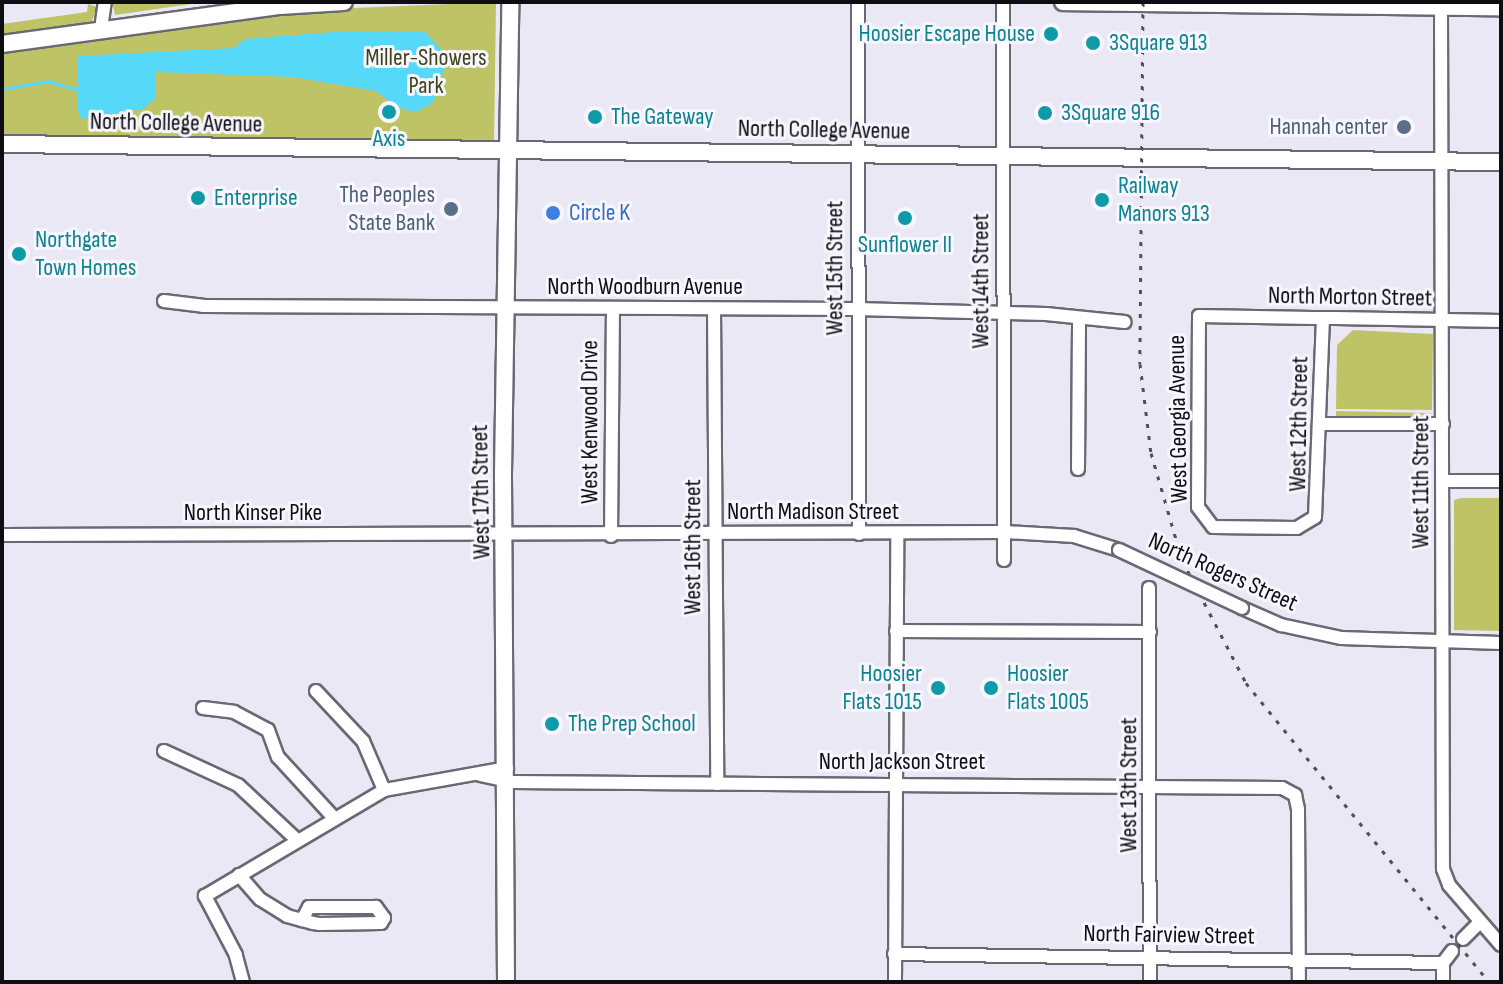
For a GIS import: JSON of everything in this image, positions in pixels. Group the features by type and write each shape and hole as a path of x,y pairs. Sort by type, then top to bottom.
{"main road":[{"path":"2,44 101,29 344,2"},
{"name":"West 17th Street","path":"506,982 505,308 510,2"},
{"path":"1063,2 1501,7"},
{"name":"North College Avenue","path":"2,144 1501,162"}],"street":[{"path":"101,29 105,2"},
{"name":"West 15th Street","path":"858,2 856,309 859,534"},
{"name":"West 14th Street","path":"1003,2 1004,560"},
{"name":"West 11th Street","path":"1441,8 1443,875 1479,923"},
{"name":"North Woodburn Avenue","path":"164,301 203,306 856,309 1003,313 1125,322"},
{"name":"West Kenwood Drive","path":"611,536 613,308"},
{"name":"West 16th Street","path":"714,309 717,784"},
{"name":"North Morton Street","path":"1199,316 1501,321"},
{"name":"West Georgia Avenue","path":"1199,316 1198,507 1204,521 1222,529 1307,526"},
{"name":"West 12th Street","path":"1307,526 1319,507 1323,318"},
{"path":"1078,469 1079,321"},
{"path":"1321,424 1443,424"},
{"path":"1443,481 1501,481"},
{"name":"North Madison Street","path":"505,536 1005,532 1074,536 1119,550"},
{"path":"895,982 897,533"},
{"name":"North Kinser Pike","path":"2,535 505,536"},
{"name":"North Rogers Street","path":"1119,550 1242,608 1311,634 1501,643"},
{"name":"West 13th Street","path":"1149,588 1150,982"},
{"path":"896,631 1150,632"},
{"path":"243,982 236,955 205,896 296,839 384,790 363,741 316,691"},
{"path":"203,708 234,712 268,730 278,757 335,819"},
{"path":"164,751 238,785 296,839"},
{"name":"North Jackson Street","path":"384,790 423,780 507,774 717,784 1282,788 1295,795 1299,959"},
{"path":"239,875 269,906 302,920 381,923 384,918 376,907 309,907 302,920"},
{"path":"1463,939 1479,923 1501,945"},
{"path":"1443,982 1443,963 1452,951"},
{"name":"North Fairview Street","path":"894,954 1443,963"},
{"path":"1299,959 1299,982"}],"green space":[{"path":"112,2 205,2 115,15"},
{"name":"Miller-Showers Park","path":"496,2 494,143 2,136 2,51 282,11"},
{"path":"88,4 97,7 92,21 2,37 2,24 87,12"},
{"path":"1353,330 1433,334 1432,410 1336,409 1337,345"},
{"path":"1336,411 1433,413 1411,418 1336,416"},
{"path":"1501,498 1501,631 1454,630 1454,500"}],"water":[{"path":"334,32 425,32 448,57 433,103 416,112 398,108 376,91 292,77 156,72 156,98 143,109 81,119 78,111 78,56 234,48 245,39"}],"waterway":[{"path":"2,89 48,81 78,90"}],"railway":[{"path":"1143,2 1140,364 1151,453 1182,560 1246,683 1489,982"}],"place":[{"name":"Hoosier Escape House","path":"1051,34"},
{"name":"3Square 913","path":"1093,43"},
{"name":"Axis","path":"389,112"},
{"name":"3Square 916","path":"1045,113"},
{"name":"The Gateway","path":"595,117"},
{"name":"Hannah center","path":"1404,127"},
{"name":"Enterprise","path":"198,198"},
{"name":"Railway Manors 913","path":"1102,200"},
{"name":"The Peoples State Bank","path":"451,209"},
{"name":"Circle K","path":"553,213"},
{"name":"Sunflower II","path":"905,218"},
{"name":"Northgate Town Homes","path":"19,254"},
{"name":"Hoosier Flats 1015","path":"938,688"},
{"name":"Hoosier Flats 1005","path":"991,688"},
{"name":"The Prep School","path":"552,724"}]}
